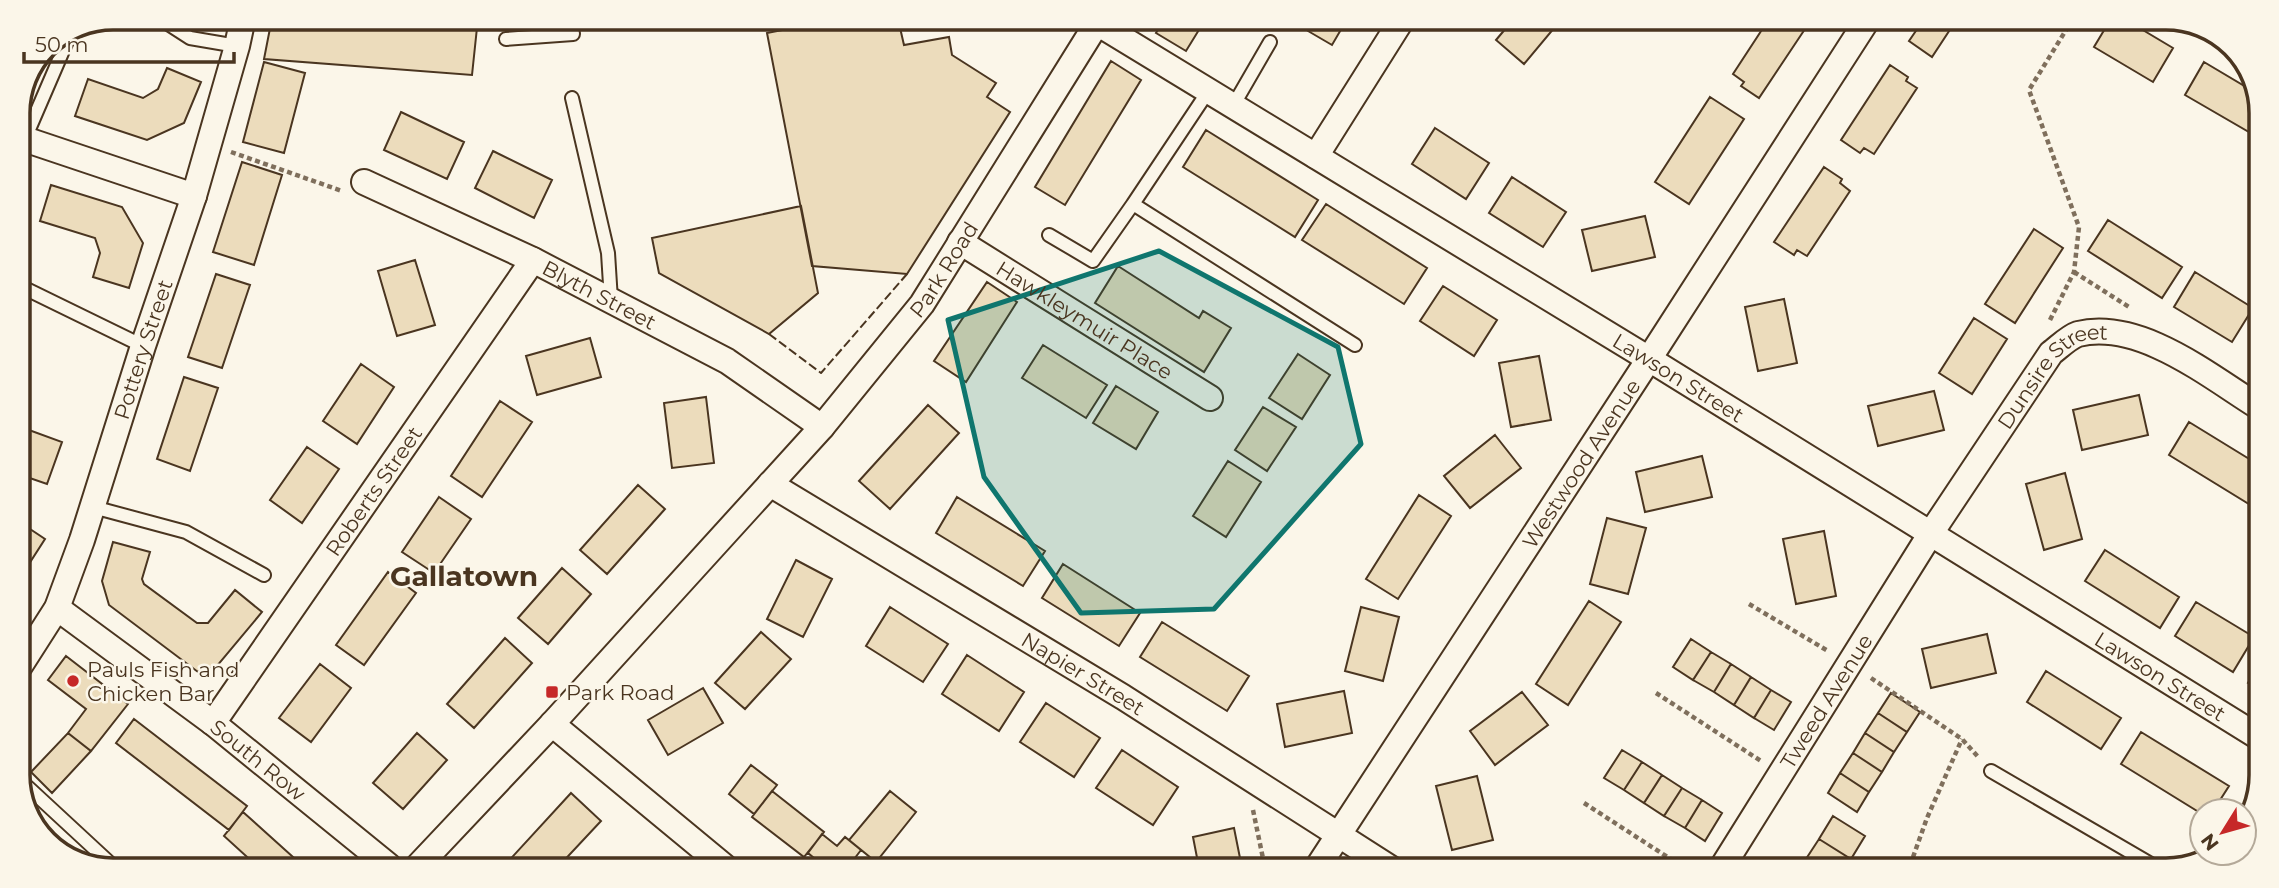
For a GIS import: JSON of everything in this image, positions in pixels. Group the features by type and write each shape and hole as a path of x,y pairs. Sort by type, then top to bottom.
{"street":[{"name":"Pottery Street","path":"30,650 57,608 93,507 143,346 194,196 240,30"},
{"name":"Park Road","path":"426,858 552,724 822,427 922,304 1092,30"},
{"name":"Lawson Street","path":"1112,30 2249,731"},
{"path":"1316,156 1395,30"},
{"name":"Westwood Avenue","path":"1324,858 1861,30"},
{"path":"30,150 194,196"},
{"name":"Blyth Street","path":"364,183 533,260 727,361 822,427"},
{"name":"Hawkleymuir Place","path":"960,242 1210,398"},
{"name":"Roberts Street","path":"213,723 533,260"},
{"name":"Dunsire Street","path":"1931,533 2051,353 2076,335 2120,332 2158,344 2249,401"},
{"name":"Napier Street","path":"770,484 1123,697 1375,858"},
{"name":"Tweed Avenue","path":"1728,858 1931,533"},
{"name":"South Row","path":"57,608 213,723 378,858"},
{"path":"552,724 714,858"}],"lane":[{"path":"179,30 190,37 237,46"},
{"path":"506,39 573,34 572,30"},
{"path":"1233,106 1270,42"},
{"path":"30,126 65,45"},
{"path":"1049,235 1093,261 1209,90"},
{"path":"572,98 608,253 611,300"},
{"path":"1133,204 1355,345"},
{"path":"30,291 143,346"},
{"path":"93,507 186,532 264,575"},
{"path":"1992,771 2141,858"},
{"path":"32,791 104,858"}],"path":[{"path":"2051,353 2046,327 2074,272 2080,227 2029,90 2066,30"},
{"path":"209,144 346,192 364,183"},
{"path":"2074,272 2130,308"},
{"path":"1749,604 1850,664 1962,739 1992,771"},
{"path":"1656,693 1781,774"},
{"path":"1913,858 1927,818 1962,739"},
{"path":"1245,775 1263,858"},
{"path":"1584,803 1669,858"}],"highlighted area":[{"path":"1159,251 1338,347 1361,444 1214,609 1081,613 984,477 948,320"}],"building":[{"path":"270,30 477,30 472,75 264,59"},
{"path":"782,30 901,30 904,45 949,37 952,55 996,83 987,97 1010,112 907,274 812,266 767,33"},
{"path":"1158,30 1199,30 1186,51 1156,33"},
{"path":"1309,30 1341,30 1332,45"},
{"path":"1504,30 1552,30 1524,64 1496,40"},
{"path":"1762,30 1804,30 1759,98 1741,86 1744,82 1733,74"},
{"path":"1917,30 1950,30 1932,57 1909,41"},
{"path":"2104,30 2143,30 2173,48 2153,82 2094,47"},
{"path":"1111,61 1141,80 1065,205 1035,187"},
{"path":"264,62 305,73 284,153 243,142"},
{"path":"2204,62 2245,87 2249,107 2249,132 2185,95"},
{"path":"1890,65 1908,77 1906,81 1917,88 1874,154 1864,148 1860,153 1841,140"},
{"path":"167,68 201,82 184,123 147,140 75,116 88,79 143,98 158,89"},
{"path":"1710,97 1744,119 1689,204 1655,182"},
{"path":"401,112 464,142 447,179 384,150"},
{"path":"1435,128 1489,163 1466,199 1412,164"},
{"path":"1206,130 1318,200 1295,237 1183,167"},
{"path":"493,151 552,180 534,218 475,188"},
{"path":"242,162 282,175 254,265 213,252"},
{"path":"1824,167 1842,179 1840,183 1850,191 1807,256 1797,250 1794,255 1774,242"},
{"path":"1512,177 1566,212 1543,247 1489,213"},
{"path":"51,185 122,207 143,243 129,288 93,277 100,253 95,238 40,221"},
{"path":"1326,204 1427,268 1404,304 1302,240"},
{"path":"801,206 818,293 769,334 659,273 652,238"},
{"path":"1645,216 1655,257 1592,271 1582,230"},
{"path":"2108,220 2182,267 2162,298 2088,251"},
{"path":"2034,229 2063,248 2015,323 1985,304"},
{"path":"415,260 435,325 397,336 378,271"},
{"path":"1118,266 1199,318 1203,311 1231,328 1204,372 1095,303"},
{"path":"2195,272 2249,306 2249,314 2232,342 2174,307"},
{"path":"216,274 250,285 222,368 188,357"},
{"path":"987,282 1017,302 966,382 934,361"},
{"path":"1443,286 1497,320 1474,356 1420,321"},
{"path":"1784,299 1797,363 1758,371 1745,307"},
{"path":"1974,318 2007,339 1972,394 1939,373"},
{"path":"590,338 601,377 537,395 526,356"},
{"path":"1043,345 1107,385 1086,418 1022,378"},
{"path":"1298,354 1330,375 1302,419 1269,398"},
{"path":"1539,356 1551,420 1511,427 1499,363"},
{"path":"361,364 394,387 357,444 323,421"},
{"path":"184,377 218,388 190,471 157,459"},
{"path":"1116,386 1158,412 1136,449 1093,423"},
{"path":"1934,391 1944,430 1878,446 1868,406"},
{"path":"2139,395 2148,435 2082,450 2073,410"},
{"path":"706,397 714,463 672,468 664,403"},
{"path":"500,401 532,422 482,497 451,476"},
{"path":"928,405 959,433 890,509 859,481"},
{"path":"1263,407 1296,427 1267,471 1235,450"},
{"path":"2189,422 2249,459 2249,504 2169,455"},
{"path":"30,430 62,442 47,484 30,478"},
{"path":"1495,435 1521,468 1470,508 1444,476"},
{"path":"307,447 339,469 302,523 270,500"},
{"path":"1702,456 1712,497 1645,512 1636,472"},
{"path":"1228,461 1261,482 1226,537 1193,516"},
{"path":"2065,473 2082,539 2044,550 2026,484"},
{"path":"638,485 665,509 607,574 580,550"},
{"path":"1419,495 1451,516 1398,599 1366,579"},
{"path":"439,497 471,519 434,573 402,552"},
{"path":"957,497 1045,551 1023,586 936,533"},
{"path":"1607,518 1646,528 1628,594 1590,584"},
{"path":"30,529 45,539 30,562"},
{"path":"1824,531 1836,596 1796,604 1783,539"},
{"path":"113,542 150,552 142,579 144,584 197,623 208,623 235,590 262,612 217,666 198,672 109,605 102,581"},
{"path":"2105,550 2179,597 2160,628 2085,581"},
{"path":"796,560 832,579 803,637 767,619"},
{"path":"1063,564 1140,613 1119,646 1042,598"},
{"path":"562,568 591,594 548,644 518,618"},
{"path":"388,572 416,593 364,665 336,645"},
{"path":"1589,601 1621,622 1568,705 1536,684"},
{"path":"2196,602 2249,634 2249,645 2233,672 2175,636"},
{"path":"890,607 948,644 923,682 866,646"},
{"path":"1361,607 1399,617 1383,681 1345,671"},
{"path":"1162,622 1249,676 1227,711 1140,657"},
{"path":"761,632 791,659 745,709 715,683"},
{"path":"1987,634 1996,673 1931,688 1922,649"},
{"path":"505,638 532,663 474,728 447,704"},
{"path":"1691,639 1711,652 1693,680 1673,667"},
{"path":"1711,652 1731,664 1714,692 1693,680"},
{"path":"967,655 1024,692 999,731 942,694"},
{"path":"66,656 128,704 91,751 68,733 86,709 48,680"},
{"path":"320,664 351,688 311,742 279,718"},
{"path":"1731,664 1751,677 1734,705 1714,692"},
{"path":"2046,671 2121,718 2101,749 2027,702"},
{"path":"1751,677 1771,690 1754,718 1734,705"},
{"path":"703,688 723,723 668,755 648,720"},
{"path":"1771,690 1791,702 1774,730 1754,718"},
{"path":"1344,691 1352,733 1285,747 1277,704"},
{"path":"1522,692 1548,725 1495,765 1470,731"},
{"path":"1891,693 1920,712 1907,732 1878,713"},
{"path":"1046,703 1100,738 1074,777 1020,742"},
{"path":"1878,713 1907,732 1894,752 1865,733"},
{"path":"134,719 247,806 229,830 116,743"},
{"path":"2141,732 2229,786 2222,797 2188,797 2188,805 2121,764"},
{"path":"68,733 91,751 52,793 31,772"},
{"path":"417,733 447,760 403,809 373,783"},
{"path":"1865,733 1894,752 1882,772 1853,753"},
{"path":"1122,750 1178,787 1153,825 1096,788"},
{"path":"1622,750 1642,762 1624,790 1604,778"},
{"path":"1853,753 1882,772 1869,792 1840,773"},
{"path":"1642,762 1662,775 1644,803 1624,790"},
{"path":"751,765 777,785 754,814 729,794"},
{"path":"1840,773 1869,792 1857,812 1828,793"},
{"path":"1662,775 1682,788 1664,816 1644,803"},
{"path":"1477,776 1493,840 1452,850 1436,786"},
{"path":"1682,788 1702,800 1685,828 1664,816"},
{"path":"772,791 824,832 804,857 752,817"},
{"path":"890,791 916,812 879,858 871,858 849,840"},
{"path":"571,793 601,821 566,858 511,858"},
{"path":"1702,800 1722,813 1705,841 1685,828"},
{"path":"243,812 294,858 248,858 224,836"},
{"path":"1833,816 1865,836 1852,858 1819,839"},
{"path":"1234,828 1240,858 1197,858 1193,837"},
{"path":"822,834 837,846 845,837 861,850 855,858 814,858 808,853"},
{"path":"1819,839 1849,858 1807,858"}],"fence":[{"path":"769,334 821,373 907,274"}],"place":[{"name":"Pauls Fish and Chicken Bar","path":"73,681"},
{"name":"Park Road","path":"552,692"}],"district":[{"name":"Gallatown","path":"464,576"}]}
